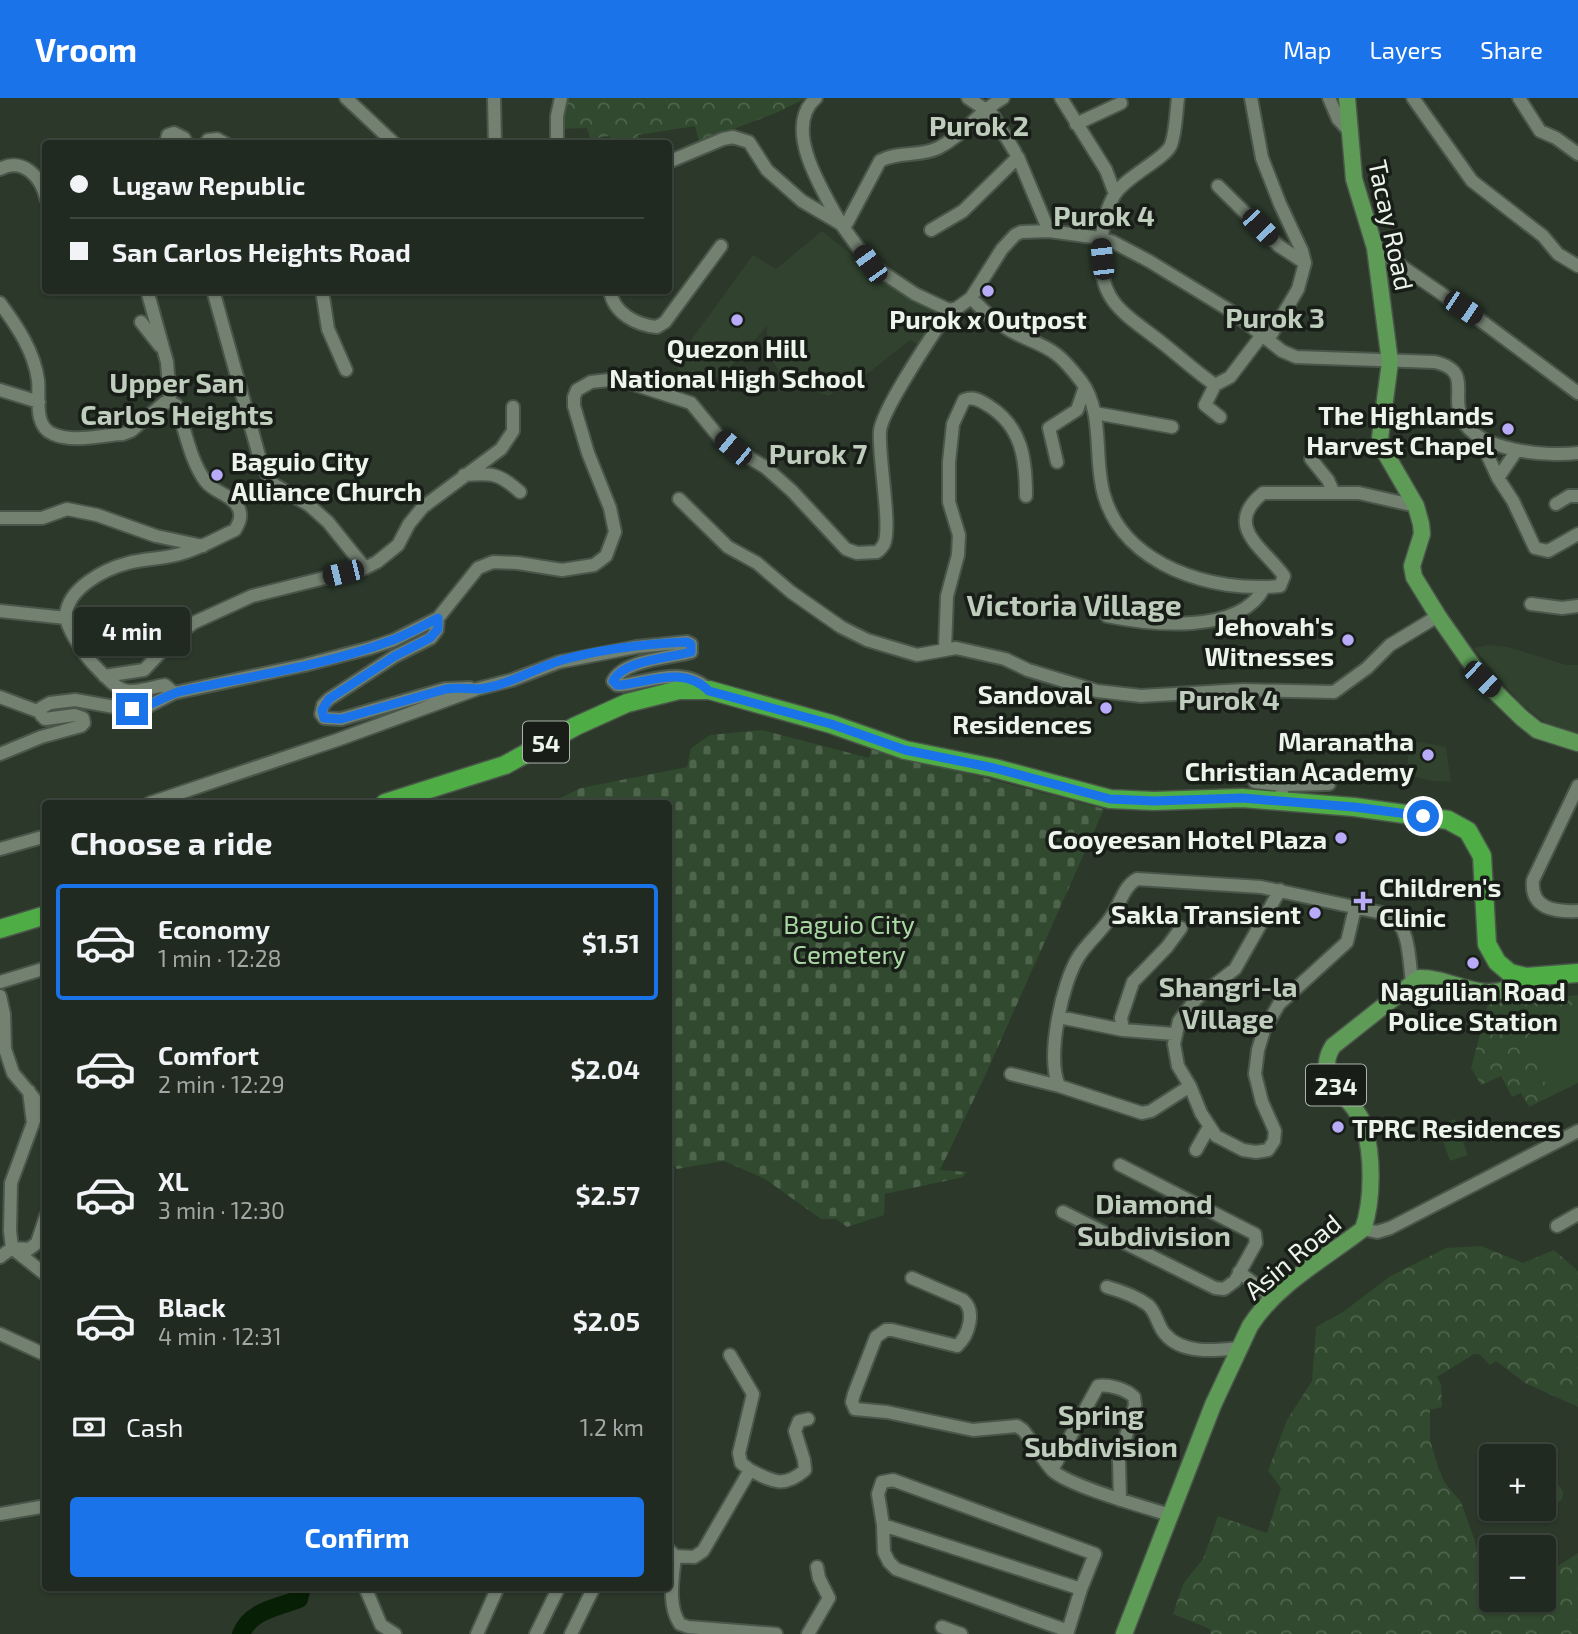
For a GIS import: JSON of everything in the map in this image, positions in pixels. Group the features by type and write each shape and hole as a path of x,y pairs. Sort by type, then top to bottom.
{"highway":[{"name":"54","path":"394,800 505,765 576,726 627,703 679,690 709,691 831,724 905,750 994,768 1100,797 1125,801 1242,798 1282,793 1441,818 1468,831 1477,844 1483,862 1487,944 1504,969 1527,977"},
{"path":"0,929 42,916"},
{"path":"1527,977 1578,973"}],"main road":[{"name":"Tacay Road","path":"1347,98 1354,179 1375,247 1390,362 1380,438 1383,449 1416,506"},
{"path":"1416,506 1422,534 1412,566 1415,577 1438,616 1482,679 1522,718 1537,730 1578,743"},
{"path":"1412,982 1419,978 1431,978 1481,992 1507,989 1527,977"},
{"name":"Asin Road","path":"1125,1634 1213,1405 1238,1348 1257,1315 1273,1298 1363,1229 1370,1204 1364,1125 1351,1103 1329,1077 1325,1064 1333,1046 1412,982"}],"street":[{"path":"346,98 391,140"},
{"path":"494,98 495,140"},
{"path":"557,140 557,116 561,98"},
{"path":"816,98 810,103 802,121 805,147 841,224 870,264 915,295 949,310 957,308 971,299 1002,249 1021,232 1049,231 1113,242 1234,313 1282,351 1296,358 1436,362 1452,368 1457,375 1463,422 1479,437 1498,478 1513,500 1531,543 1535,548 1548,551 1578,534"},
{"path":"968,98 992,114 1016,155 1049,231"},
{"path":"672,161 712,142 733,137 742,139 754,146 761,162 774,177 802,201 841,224 847,223 880,161 888,157 935,150 966,130 985,108 1003,98"},
{"path":"1060,98 1106,170 1115,194"},
{"path":"1178,98 1170,146 1163,156 1139,170 1115,194 1103,222 1100,238 1106,288 1117,306 1215,386"},
{"path":"1220,417 1205,405 1215,386 1230,377 1265,337 1298,289 1305,263 1262,158 1251,98"},
{"path":"1329,98 1338,119 1350,132"},
{"path":"1413,98 1472,181 1542,236 1558,254 1578,266"},
{"path":"1519,98 1540,131 1556,138 1578,154"},
{"path":"1076,124 1121,103"},
{"path":"167,140 168,135 174,133 185,140"},
{"path":"931,230 963,211 1016,155"},
{"path":"0,169 9,165 30,169 42,188"},
{"path":"1218,186 1271,240 1305,263"},
{"path":"611,294 614,304 625,314 641,324 657,327 665,322 721,246"},
{"path":"1375,247 1578,393"},
{"path":"148,294 165,355 170,402"},
{"path":"214,294 261,463 273,484 309,505 343,538 365,568"},
{"path":"323,294 328,329 346,370"},
{"path":"971,299 988,316 1008,329 1056,354 1085,387 1094,413 1104,495 1114,522 1144,552 1180,573 1205,580 1264,588 1280,586 1284,576 1249,534 1245,514 1248,507 1263,493 1359,493 1416,506"},
{"path":"0,303 24,337 35,364 43,427 51,433 69,438 123,434 131,431 164,403 170,402 176,405 197,468 204,479 212,489 231,498 239,507 239,522 235,530 184,553 131,562 100,574 74,596 69,604 66,618 85,656 104,676 122,691 138,692 165,685 174,693"},
{"path":"40,712 44,705 75,700 120,708 145,708 174,693 370,648 394,640 438,618 478,568 493,562 562,570 594,565 606,556 612,543 615,522 588,453 574,406 574,397 578,390 591,382 626,382 691,403 719,436 733,448 765,467 792,491 846,549 857,553 877,552 884,545 886,537 880,471 880,428 949,310"},
{"path":"141,322 165,355"},
{"path":"1057,462 1049,428 1077,410 1085,387"},
{"path":"0,390 39,402"},
{"path":"945,648 947,596 958,555 959,535 949,502 949,462 953,424 964,400 970,397 978,399 997,411 1014,429 1024,452 1026,496"},
{"path":"104,676 144,670 192,623 252,596 365,568 377,562 398,545 409,524 423,507 501,449 513,431 513,407"},
{"path":"1094,413 1172,427"},
{"path":"1479,437 1517,450 1578,453"},
{"path":"1498,478 1517,450"},
{"path":"1311,459 1328,480 1332,491"},
{"path":"464,475 495,474 507,479 520,492"},
{"path":"1556,504 1569,496 1578,496"},
{"path":"679,499 727,547 757,564 841,627 867,640 917,655 956,648 1005,659 1059,680 1113,694 1155,696 1243,690 1334,692 1367,668 1390,645 1438,616"},
{"path":"0,518 42,518 67,509 97,515 156,536 203,546"},
{"path":"1107,616 1153,622 1200,622 1243,610 1259,597 1264,588"},
{"path":"1531,604 1562,608 1578,606"},
{"path":"0,611 66,618"},
{"path":"438,618 438,629 430,638 395,656 329,699 323,705 321,714 330,720 341,719 446,689 477,689"},
{"path":"159,800 477,689 588,654 687,642 691,644 691,652 654,659 617,674 613,681 622,685 682,676 699,681 709,691"},
{"path":"0,697 40,712 45,719 75,715 81,716 83,723 81,726 41,737 0,754"},
{"path":"1255,782 1282,793 1329,784"},
{"path":"1578,786 1533,880 1532,890 1541,904 1550,910 1578,911"},
{"path":"0,849 42,837"},
{"path":"1059,1086 1054,1070 1065,983 1077,958 1112,916 1128,886 1137,879 1280,890 1391,915 1398,920 1406,942 1412,982"},
{"path":"1280,890 1235,969 1196,999 1179,1021 1174,1034 1178,1066 1209,1127 1216,1136 1243,1150 1268,1150 1274,1141 1275,1131 1257,1087 1255,1074 1264,1030 1279,1004 1346,942 1355,908"},
{"path":"1123,1030 1122,1018 1133,982 1167,947 1181,928"},
{"path":"0,982 42,969"},
{"path":"0,996 5,1014 5,1049 13,1073 36,1093 42,1111"},
{"path":"1059,1017 1123,1030 1174,1034"},
{"path":"1011,1074 1059,1086 1142,1113 1151,1111 1190,1086"},
{"path":"36,1093 33,1123 11,1184 10,1231 12,1248 42,1272"},
{"path":"1196,1150 1209,1127"},
{"path":"1363,1229 1377,1232 1390,1228 1578,1131"},
{"path":"1063,1212 1219,1290 1228,1287 1256,1243 1258,1239 1255,1234 1120,1165"},
{"path":"1557,1226 1578,1214"},
{"path":"0,1257 12,1248 29,1249 37,1243 42,1228"},
{"path":"1239,1272 1273,1298"},
{"path":"912,1278 969,1305 971,1316 962,1342 957,1346 892,1330 881,1333 876,1337 854,1394 852,1402 855,1409 887,1412 973,1430 1017,1426 1023,1430 1052,1470 1069,1481 1170,1515"},
{"path":"1107,1287 1138,1298 1150,1307 1166,1335 1183,1346 1214,1350 1238,1348"},
{"path":"0,1335 42,1352"},
{"path":"730,1355 753,1394 739,1453 741,1463 775,1482 790,1480 800,1475 806,1466 795,1426 799,1421 808,1419"},
{"path":"1052,1470 1098,1386 1128,1392 1134,1397 1135,1405 1119,1460 1120,1500"},
{"path":"750,1469 703,1551 694,1557 672,1553 673,1602 680,1624 688,1627 776,1634"},
{"path":"892,1480 1095,1554 1081,1588 1068,1632 896,1569 884,1552 883,1525 879,1486 882,1482 892,1480"},
{"path":"0,1514 42,1507"},
{"path":"883,1525 1081,1588"},
{"path":"807,1634 829,1598 819,1578 817,1567"},
{"path":"366,1591 379,1629 395,1634"},
{"path":"477,1634 496,1591"},
{"path":"536,1634 557,1591"},
{"path":"571,1634 592,1591"},
{"path":"942,1627 961,1634"}],"shaded area":[{"path":"822,231 863,264 926,306 938,318 920,346 910,340 871,371 828,396 785,380 767,353 767,326 721,378 691,379 678,370 678,358 753,255 776,269"},
{"path":"1487,645 1508,647 1567,665 1578,665 1578,734 1548,725 1521,704 1474,648"},
{"name":"Maranatha Christian Academy","path":"1409,740 1446,747 1451,782 1407,775"}],"green space":[{"path":"565,98 806,98 776,113 699,142 695,126 638,135 639,140 611,140 610,136 590,139 587,128 561,129"},
{"name":"Baguio City Cemetery","path":"762,730 869,758 872,748 1104,809 940,1170 967,1172 963,1177 885,1194 884,1215 847,1227 836,1219 821,1219 765,1179 724,1161 677,1169 672,1162 672,800 556,800 581,788 687,767 691,748 710,735"},
{"path":"1578,995 1578,1083 1529,1107 1521,1093 1512,1097 1501,1076 1481,1085 1471,1068 1488,1004"},
{"path":"1578,1004 1578,1078 1547,1091 1526,1016"},
{"path":"1455,1119 1468,1155 1450,1161 1437,1125"},
{"path":"1481,1246 1523,1263 1554,1250 1578,1271 1578,1407 1525,1383 1496,1361 1490,1365 1479,1354 1474,1354 1437,1377 1441,1384 1442,1407 1430,1410 1430,1440 1445,1483 1461,1502 1475,1541 1479,1558 1479,1612 1556,1612 1556,1567 1578,1553 1578,1634 1210,1634 1210,1629 1173,1614 1183,1584 1203,1559 1218,1516 1267,1533 1281,1488 1268,1471 1287,1420 1312,1381 1316,1327 1343,1312 1389,1277 1446,1248"},
{"path":"1556,1481 1563,1492 1562,1499 1556,1504"}],"waterway":[{"path":"241,1634 251,1620 299,1599 301,1591"}],"place":[{"name":"Purok x Outpost","path":"988,291"},
{"name":"Quezon Hill National High School","path":"737,320"},
{"name":"The Highlands Harvest Chapel","path":"1508,429"},
{"name":"Baguio City Alliance Church","path":"217,475"},
{"name":"Jehovah's Witnesses","path":"1348,640"},
{"name":"Sandoval Residences","path":"1106,708"},
{"name":"Maranatha Christian Academy","path":"1428,755"},
{"name":"Cooyeesan Hotel Plaza","path":"1341,838"},
{"name":"Children's Clinic","path":"1363,901"},
{"name":"Sakla Transient","path":"1315,913"},
{"name":"Naguilian Road Police Station","path":"1473,963"},
{"name":"TPRC Residences","path":"1338,1127"}],"district":[{"name":"Purok 2","path":"979,125"},
{"name":"Purok 4","path":"1104,215"},
{"name":"Purok 3","path":"1275,317"},
{"name":"Upper San Carlos Heights","path":"177,398"},
{"name":"Purok 7","path":"818,453"},
{"name":"Victoria Village","path":"1074,604"},
{"name":"Purok 4","path":"1229,699"},
{"name":"Shangri-la Village","path":"1228,1002"},
{"name":"Diamond Subdivision","path":"1154,1219"},
{"name":"Spring Subdivision","path":"1101,1430"}],"route":[{"path":"132,709 145,708 174,693 370,648 394,640 438,618 438,629 430,638 395,656 329,699 323,705 321,714 324,718 341,719 446,689 477,689 588,654 687,642 691,644 691,652 654,659 617,674 613,681 622,685 657,678 691,678 699,681 709,691 780,708 905,750 994,768 1110,799 1154,801 1242,798 1354,807 1423,816"}]}
